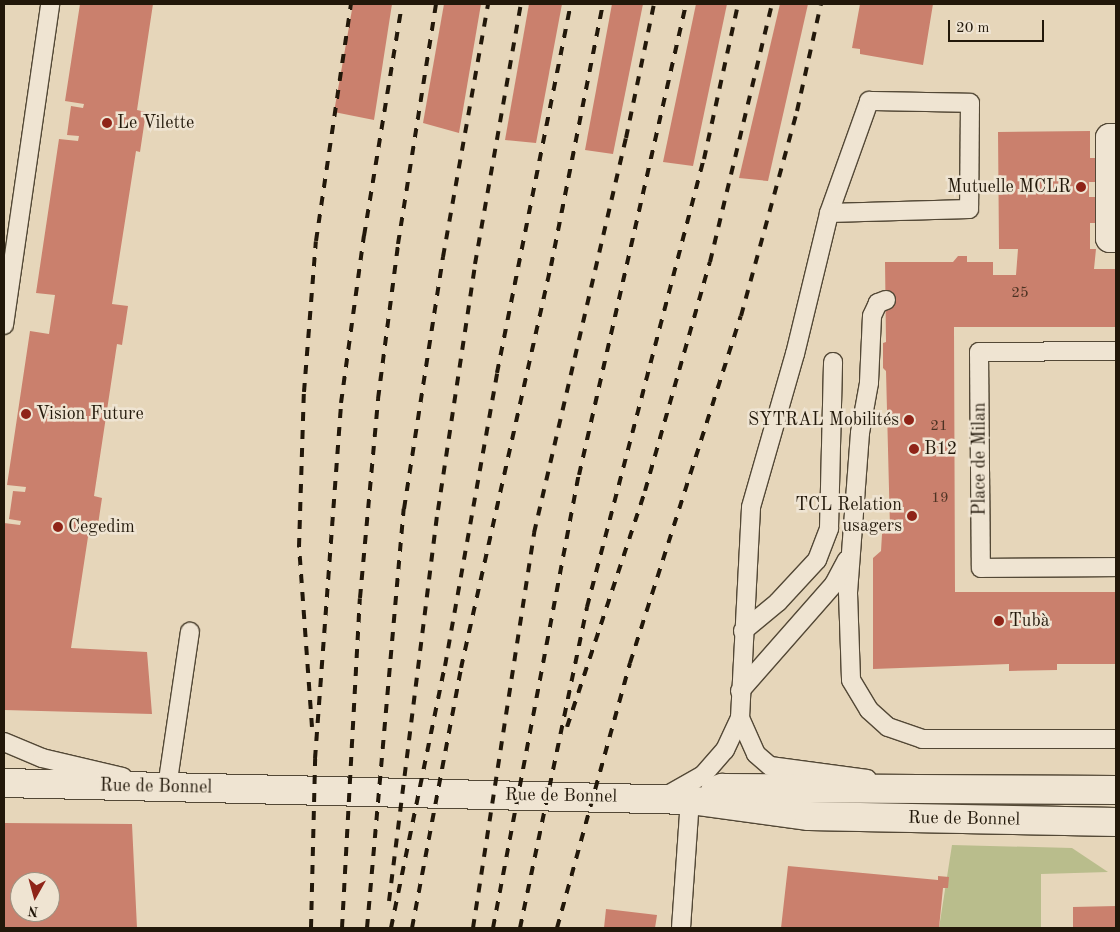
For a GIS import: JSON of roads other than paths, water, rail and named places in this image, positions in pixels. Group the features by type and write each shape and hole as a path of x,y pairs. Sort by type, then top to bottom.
{"main road":[{"path":"1116,138 1110,138 1113,173 1110,238 1116,238"},
{"name":"Rue de Bonnel","path":"4,783 690,800 809,816 1116,822"},
{"path":"690,800 722,788 1116,790"}],"lane":[{"path":"4,325 50,4"},
{"path":"829,213 969,209 970,103 869,101 829,213 794,354 750,506 740,718 756,754 770,766 863,778 890,790"},
{"path":"886,300 878,302 872,316 869,383 860,433 848,593 851,680 869,710 888,727 922,739 1116,739"},
{"name":"Place de Milan","path":"1116,351 979,352 981,568 1116,567"},
{"path":"743,631 778,602 816,560 830,528 833,362"},
{"path":"740,690 834,584 852,548"},
{"path":"4,742 42,758 166,787 190,632"},
{"path":"660,799 702,775 725,750 740,718"},
{"path":"681,928 690,800"}],"railway":[{"path":"312,727 299,547 304,392 316,241 351,4"},
{"path":"311,928 315,759 341,403 364,236 402,4"},
{"path":"342,928 360,598 378,399 398,244 436,4"},
{"path":"367,928 404,509 443,257 488,4"},
{"path":"389,901 438,510 475,264 521,4"},
{"path":"391,928 445,666 497,373 571,4"},
{"path":"412,928 461,668 551,266 603,4"},
{"path":"473,928 534,533 626,138 654,4"},
{"path":"493,928 579,475 686,4"},
{"path":"520,928 587,607 704,159 738,4"},
{"path":"567,727 645,491 710,262 772,4"},
{"path":"557,928 630,663 741,316 797,111 821,4"}],"place":[{"name":"Le Vilette","path":"107,123"},
{"name":"Mutuelle MCLR","path":"1081,187"},
{"name":"Vision Future","path":"26,414"},
{"name":"SYTRAL Mobilités","path":"909,420"},
{"name":"B12","path":"914,449"},
{"name":"TCL Relation usagers","path":"912,516"},
{"name":"Cegedim","path":"58,527"},
{"name":"Tubà","path":"999,621"}]}
